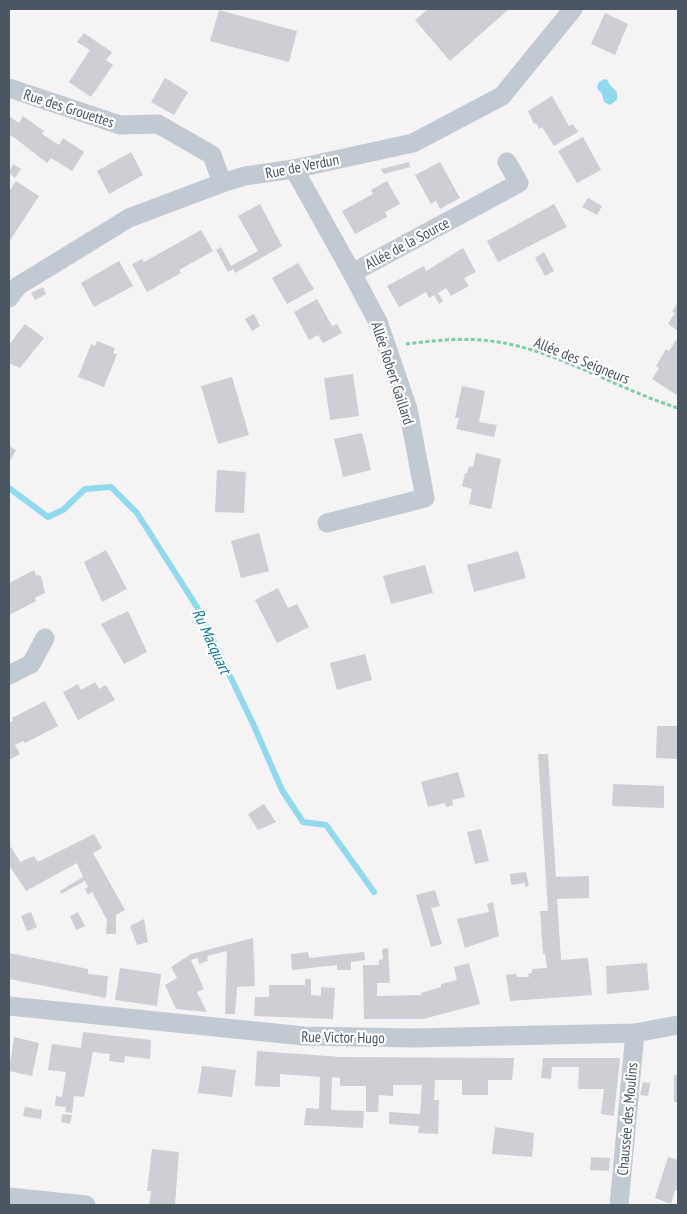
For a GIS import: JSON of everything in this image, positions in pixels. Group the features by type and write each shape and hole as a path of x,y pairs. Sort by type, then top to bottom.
{"street":[{"name":"Rue de Verdun","path":"9,298 18,286 129,218 245,176 294,169 413,143 502,96 573,9"},
{"name":"Rue des Grouettes","path":"9,88 120,125 158,124 212,155 222,183"},
{"name":"Allée de la Source","path":"294,169 352,273 519,183 507,162"},
{"name":"Allée Robert Gaillard","path":"327,523 424,498 408,409 379,324 352,273"},
{"path":"9,675 31,664 45,638"},
{"name":"Rue Victor Hugo","path":"9,1006 304,1036 414,1038 635,1032 678,1025"},
{"name":"Chaussée des Moulins","path":"619,1205 635,1032"},
{"path":"9,1197 86,1205"}],"path":[{"name":"Allée des Seigneurs","path":"387,346 438,340 498,342 552,358 643,397 678,408"}],"water":[{"path":"604,79 608,80 609,84 617,92 617,100 610,105 604,102 602,94 597,88 598,83"}],"building":[{"path":"428,9 509,9 450,61 415,20"},
{"path":"219,10 297,31 289,62 210,41"},
{"path":"605,13 628,24 615,55 591,44"},
{"path":"84,33 112,52 106,60 113,65 91,97 69,82 90,50 77,42"},
{"path":"165,78 188,92 174,115 151,102"},
{"path":"552,96 569,126 573,124 578,132 554,146 542,127 539,129 536,123 534,124 528,111"},
{"path":"9,116 19,123 23,116 44,131 42,134 59,145 63,138 84,152 72,171 51,158 47,163 11,135 9,139"},
{"path":"583,137 601,170 577,183 558,151"},
{"path":"131,152 143,175 109,194 97,171"},
{"path":"409,162 410,167 384,174 381,169"},
{"path":"440,162 460,198 440,209 436,201 431,204 415,175"},
{"path":"13,164 21,169 15,178 9,173"},
{"path":"16,181 39,196 9,242 9,192"},
{"path":"387,181 400,204 385,212 387,217 355,234 342,211 373,194 371,190"},
{"path":"588,198 602,206 597,215 582,207"},
{"path":"260,204 282,246 235,273 233,269 228,272 216,250 221,247 231,266 258,251 238,216"},
{"path":"554,204 567,227 498,262 487,241"},
{"path":"201,230 213,251 179,270 181,273 147,292 132,264 142,259 144,262"},
{"path":"463,248 476,272 464,278 469,286 451,296 446,288 438,293 443,301 439,304 434,295 429,298 426,292 399,307 387,286 424,266 426,271"},
{"path":"544,252 554,271 545,276 535,258"},
{"path":"119,261 133,286 94,307 81,283"},
{"path":"298,263 314,289 287,304 272,278"},
{"path":"43,287 46,294 35,300 31,293"},
{"path":"317,299 332,326 337,324 342,333 323,343 318,335 309,340 294,312"},
{"path":"678,302 678,331 668,324 675,313 672,312"},
{"path":"254,314 260,326 252,331 245,319"},
{"path":"25,324 44,338 20,368 9,363 9,345"},
{"path":"676,340 678,342 677,395 652,379 659,368 656,366 666,349 669,351"},
{"path":"97,341 115,348 113,353 117,354 104,387 78,377 91,344 95,346"},
{"path":"353,374 359,416 330,420 324,378"},
{"path":"232,377 249,435 218,444 201,386"},
{"path":"462,386 485,391 479,422 497,425 494,437 456,429 459,418 455,418"},
{"path":"362,433 371,470 343,477 334,439"},
{"path":"9,446 16,450 9,463"},
{"path":"476,453 501,459 491,509 469,504 472,489 462,486 469,466 473,467"},
{"path":"217,470 246,472 244,513 215,512"},
{"path":"259,533 269,571 241,578 231,541"},
{"path":"106,550 127,589 102,602 84,562"},
{"path":"518,551 526,578 474,592 467,565"},
{"path":"425,565 433,593 391,604 383,576"},
{"path":"34,570 36,575 41,576 45,593 35,598 36,601 9,615 9,583"},
{"path":"278,588 288,608 297,604 309,627 277,643 255,600"},
{"path":"128,611 147,652 124,664 101,624"},
{"path":"365,654 372,680 337,690 330,663"},
{"path":"95,682 99,689 106,685 115,700 78,720 63,692 78,684 81,690"},
{"path":"45,701 58,726 25,743 23,741 15,745 20,754 9,760 9,723 13,721 12,718"},
{"path":"657,726 678,726 678,759 656,758"},
{"path":"538,754 548,754 556,877 589,876 589,898 557,899 561,960 588,958 592,995 510,1001 506,975 516,974 517,977 529,977 528,974 532,973 532,969 547,968 545,954 543,954 540,911 548,911"},
{"path":"458,772 465,797 452,800 453,805 446,807 445,803 428,807 421,782"},
{"path":"613,784 664,786 664,808 612,806"},
{"path":"264,804 276,822 258,830 248,814"},
{"path":"481,829 489,861 475,864 467,832"},
{"path":"94,834 102,848 93,853 125,910 116,915 116,934 106,934 107,920 92,892 88,895 85,889 88,887 85,881 61,894 60,891 83,877 77,863 26,891 9,865 9,848 11,847 20,862 34,856 38,862"},
{"path":"526,872 529,886 525,887 525,883 511,885 510,874"},
{"path":"435,890 440,906 431,908 442,944 431,947 416,895"},
{"path":"493,902 499,936 465,948 457,919 489,912 487,904"},
{"path":"31,912 37,927 27,931 21,916"},
{"path":"78,912 85,926 76,930 70,916"},
{"path":"144,919 148,942 137,945 130,926"},
{"path":"253,938 255,986 237,987 235,1014 225,1014 227,951 207,956 208,961 199,964 198,958 191,960 204,989 197,992 207,1012 176,1009 165,985 177,978 171,967 191,954"},
{"path":"388,948 390,983 377,983 377,996 422,995 421,993 441,987 441,984 457,980 454,967 469,963 480,1004 423,1019 364,1019 363,965 379,965 379,960 383,959 382,949"},
{"path":"308,952 309,958 364,952 365,960 351,962 351,970 337,970 337,965 292,970 291,954"},
{"path":"9,953 88,969 88,974 108,976 106,998 9,979"},
{"path":"647,963 649,990 607,994 606,966"},
{"path":"120,968 161,974 157,1006 115,1000"},
{"path":"305,979 311,979 311,995 321,996 321,987 335,988 333,1019 254,1016 255,997 269,997 269,985 305,985"},
{"path":"83,1032 151,1040 150,1059 125,1056 124,1063 109,1061 110,1054 93,1052 84,1097 74,1096 72,1113 65,1112 66,1107 55,1106 56,1096 62,1097 66,1072 48,1070 52,1044 81,1048"},
{"path":"14,1037 39,1043 32,1076 9,1071"},
{"path":"257,1051 341,1057 514,1058 512,1080 488,1080 488,1095 462,1095 462,1080 435,1080 434,1100 439,1100 438,1134 418,1133 419,1126 389,1124 389,1112 420,1114 422,1085 393,1085 393,1096 379,1095 378,1112 366,1112 366,1086 340,1086 340,1078 332,1077 331,1110 364,1111 363,1128 304,1125 306,1108 319,1109 320,1077 280,1074 280,1087 255,1086"},
{"path":"543,1058 620,1058 614,1116 601,1114 604,1089 578,1089 579,1067 552,1067 551,1079 541,1078"},
{"path":"202,1066 236,1070 232,1097 198,1093"},
{"path":"674,1075 678,1075 678,1102 674,1102"},
{"path":"643,1082 650,1083 648,1096 640,1095"},
{"path":"25,1107 42,1110 41,1119 23,1116"},
{"path":"62,1114 72,1115 70,1124 61,1122"},
{"path":"495,1127 534,1133 532,1157 492,1154"},
{"path":"152,1149 179,1152 175,1205 149,1205 151,1191 147,1191"},
{"path":"591,1157 610,1158 609,1171 590,1170"},
{"path":"668,1157 678,1160 678,1190 675,1190 671,1204 655,1198"}],"waterway":[{"name":"Ru Macquart","path":"9,488 48,517 63,510 85,489 111,487 137,513 197,607 254,726 282,790 303,822 326,825 374,892"}]}
